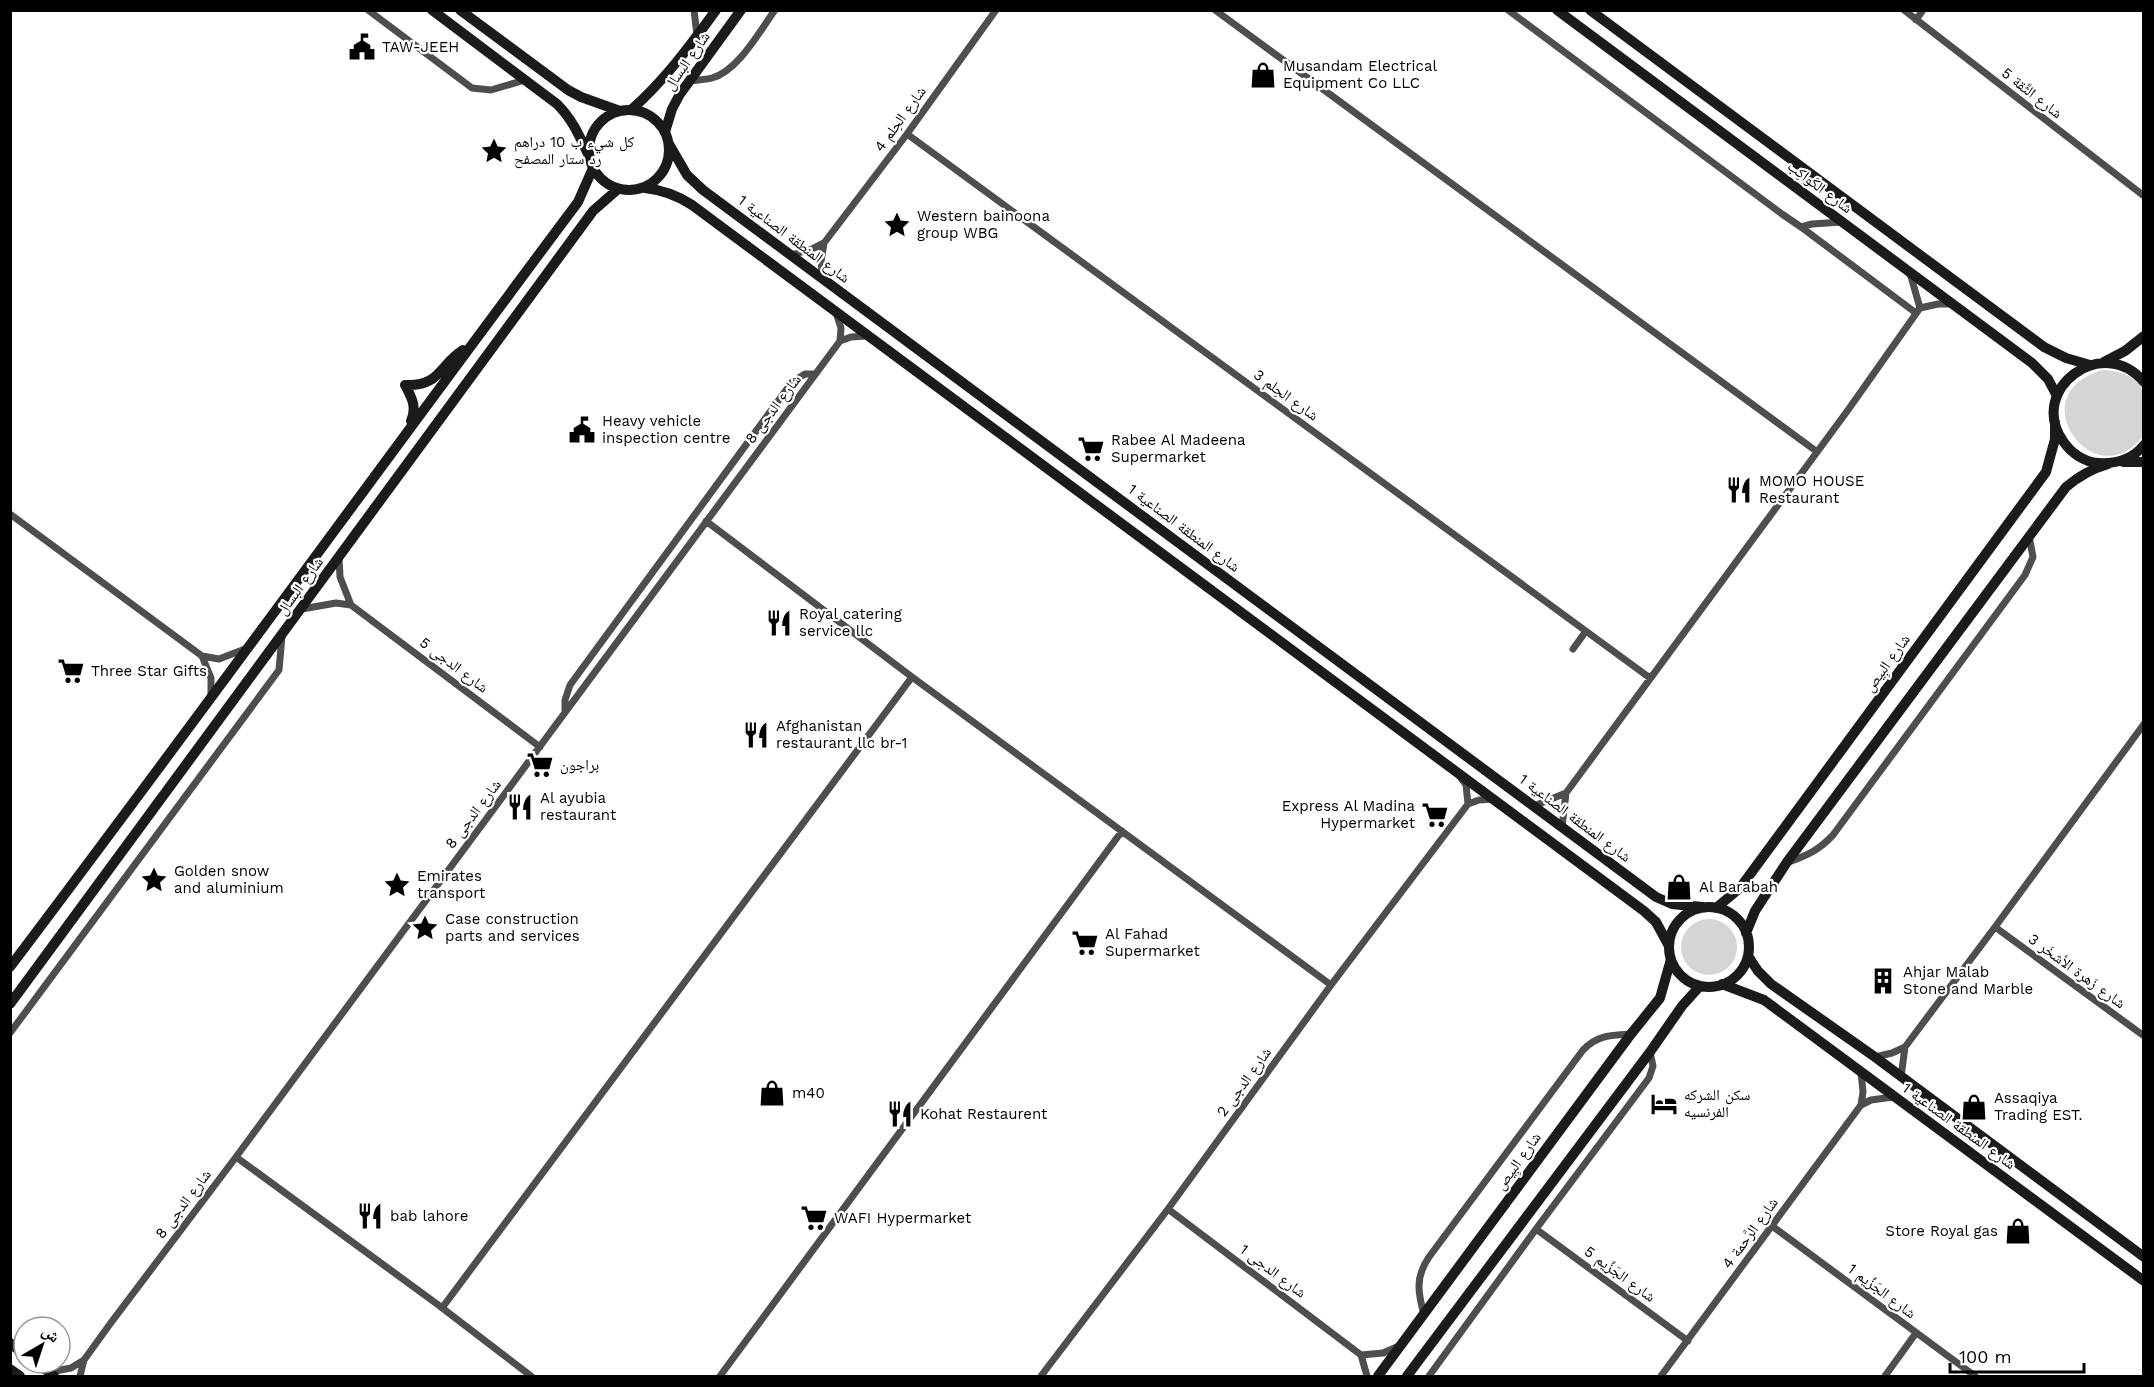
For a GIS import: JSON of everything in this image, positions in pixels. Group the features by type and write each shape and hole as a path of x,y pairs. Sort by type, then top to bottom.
{"street":[{"path":"368,10 472,88 491,90 525,80"},
{"path":"432,10 557,104 568,115 589,156 592,168 608,185 632,191 645,188 669,193 692,205 1644,912 1656,922 1669,946"},
{"path":"460,10 568,90 581,97 650,116 665,132 669,144 667,165 662,174 645,188"},
{"path":"694,10 697,36"},
{"name":"شارع البسال","path":"626,110 649,94 716,10"},
{"name":"شارع البسال","path":"665,132 672,109 689,81 741,10"},
{"path":"689,81 713,78 728,70 775,10"},
{"name":"شارع الحِلم 4","path":"824,243 907,134 996,10"},
{"path":"1215,10 1816,451"},
{"path":"1508,10 1782,214 1918,310"},
{"name":"شارع الكَواكِب","path":"1557,10 2032,363 2048,379 2057,396"},
{"name":"شارع الكَواكِب","path":"1590,10 2044,347 2066,358 2090,365"},
{"name":"شارع الثِّقة 5","path":"1904,10 2144,196"},
{"path":"1916,20 1923,10"},
{"path":"589,156 589,144 597,125 604,118 626,110"},
{"name":"شارع الحِلم 3","path":"907,134 1650,678"},
{"name":"شارع المنطقة الصناعية 1","path":"669,144 687,175 703,190 1656,897 1672,904 1702,907"},
{"name":"شارع البسال","path":"10,967 578,202 592,168"},
{"name":"شارع البسال","path":"10,1004 593,211 618,189"},
{"path":"1801,227 1842,222"},
{"path":"791,255 824,243"},
{"path":"823,279 821,262 824,243"},
{"path":"1910,273 1918,310"},
{"path":"1562,827 1566,793 1918,310 1938,304 1954,304"},
{"path":"835,311 840,322 840,341 857,336 869,336"},
{"path":"2103,363 2125,351 2144,336"},
{"name":"شارع الدجى 8","path":"80,1377 84,1360 180,1229 236,1157 840,341"},
{"path":"406,432 414,412 414,405 405,385 415,386 434,379 454,356 471,345"},
{"path":"2057,396 2070,376 2090,365 2116,364 2128,369 2144,382"},
{"path":"565,712 565,700 570,685 792,382 805,374 815,374"},
{"name":"شارع البِيص","path":"1716,908 1740,888 2046,472 2052,455 2054,408 2057,396"},
{"path":"2055,422 2059,436 2068,448 2080,457 2093,462 2144,462"},
{"path":"1746,933 1755,911 1787,862 2066,487 2095,468 2131,457 2144,445"},
{"path":"10,514 202,656 219,658 246,649"},
{"path":"706,521 912,677 1331,985"},
{"path":"1787,862 1821,848 1854,806 2025,575 2033,557 2029,536"},
{"path":"302,609 336,603 351,605 340,577 339,558"},
{"name":"شارع الدجى 5","path":"351,605 540,747"},
{"path":"1574,649 1586,631"},
{"path":"10,1033 279,670 282,636"},
{"path":"202,656 211,678 211,696"},
{"path":"442,1308 912,677"},
{"path":"1875,1057 1905,1047 2144,724"},
{"path":"1459,774 1466,785 1468,804 1493,799"},
{"path":"1534,806 1566,793"},
{"name":"شارع الدجى 2","path":"1041,1377 1468,804"},
{"path":"720,1377 1122,831"},
{"path":"1702,907 1716,908 1729,912 1739,921 1746,933 1748,956 1743,968 1734,978 1711,987 1700,986 1687,980 1677,971 1671,959 1669,946 1671,932 1678,921 1689,912 1702,907"},
{"name":"شارع زَهرة الأشخَر 3","path":"1995,927 2143,1034"},
{"name":"شارع المنطقة الصناعية 1","path":"1748,956 1771,984 1875,1057 2144,1257"},
{"name":"شارع البِيص","path":"1378,1377 1660,998 1671,959"},
{"name":"شارع المنطقة الصناعية 1","path":"1722,984 1764,1000 2144,1281"},
{"path":"1407,1377 1682,1006 1700,986"},
{"path":"1424,1315 1418,1293 1418,1279 1424,1265 1442,1239 1583,1050 1592,1041 1602,1036 1631,1034"},
{"path":"1901,1077 1905,1047"},
{"path":"1429,1377 1649,1078 1653,1066 1650,1052"},
{"path":"1861,1072 1862,1105"},
{"path":"1862,1105 1871,1100 1893,1097"},
{"name":"شارع الرَّحمة 4","path":"1661,1377 1862,1105"},
{"path":"236,1157 442,1308 531,1377"},
{"name":"شارع الدجى 1","path":"1168,1209 1361,1355"},
{"name":"شارع الجَزِّيم 1","path":"1772,1226 1975,1377"},
{"name":"شارع الجَزِّيم 5","path":"1536,1229 1688,1341"},
{"path":"1884,1377 1916,1333"},
{"path":"1367,1377 1361,1355 1383,1353 1403,1344"},
{"path":"72,1367 84,1360"},
{"path":"10,1370 20,1377"}],"shaded area":[{"path":"2103,370 2126,375 2136,381 2143,390 2143,436 2124,452 2105,456 2087,449 2073,436 2065,418 2066,399 2078,382"},
{"path":"1709,919 1724,924 1732,932 1737,947 1732,962 1724,970 1709,975 1694,970 1686,962 1681,947 1686,932 1694,924"}],"place":[{"name":"TAW-JEEH","path":"362,47"},
{"name":"Musandam Electrical Equipment Co LLC","path":"1263,75"},
{"name":"كل شيء ب 10 دراهم رد ستار المصفح","path":"494,151"},
{"name":"Western bainoona group WBG","path":"897,225"},
{"name":"Heavy vehicle inspection centre","path":"582,430"},
{"name":"Rabee Al Madeena Supermarket","path":"1091,449"},
{"name":"MOMO HOUSE Restaurant","path":"1739,490"},
{"name":"Royal catering service llc","path":"779,623"},
{"name":"Three Star Gifts","path":"71,671"},
{"name":"Afghanistan restaurant llc br-1","path":"756,735"},
{"name":"براجون","path":"540,765"},
{"name":"Al ayubia restaurant","path":"520,807"},
{"name":"Express Al Madina Hypermarket","path":"1435,815"},
{"name":"Golden snow and aluminium","path":"154,880"},
{"name":"Emirates transport","path":"397,885"},
{"name":"Al Barabah","path":"1679,887"},
{"name":"Case construction parts and services","path":"425,928"},
{"name":"Al Fahad Supermarket","path":"1085,943"},
{"name":"Ahjar Malab Stone and Marble","path":"1883,981"},
{"name":"m40","path":"772,1093"},
{"name":"سكن الشركه الفرنسيه","path":"1664,1104"},
{"name":"Assaqiya Trading EST.","path":"1974,1107"},
{"name":"Kohat Restaurent","path":"900,1114"},
{"name":"bab lahore","path":"370,1216"},
{"name":"WAFI Hypermarket","path":"814,1218"},
{"name":"Store Royal gas","path":"2018,1231"}]}
